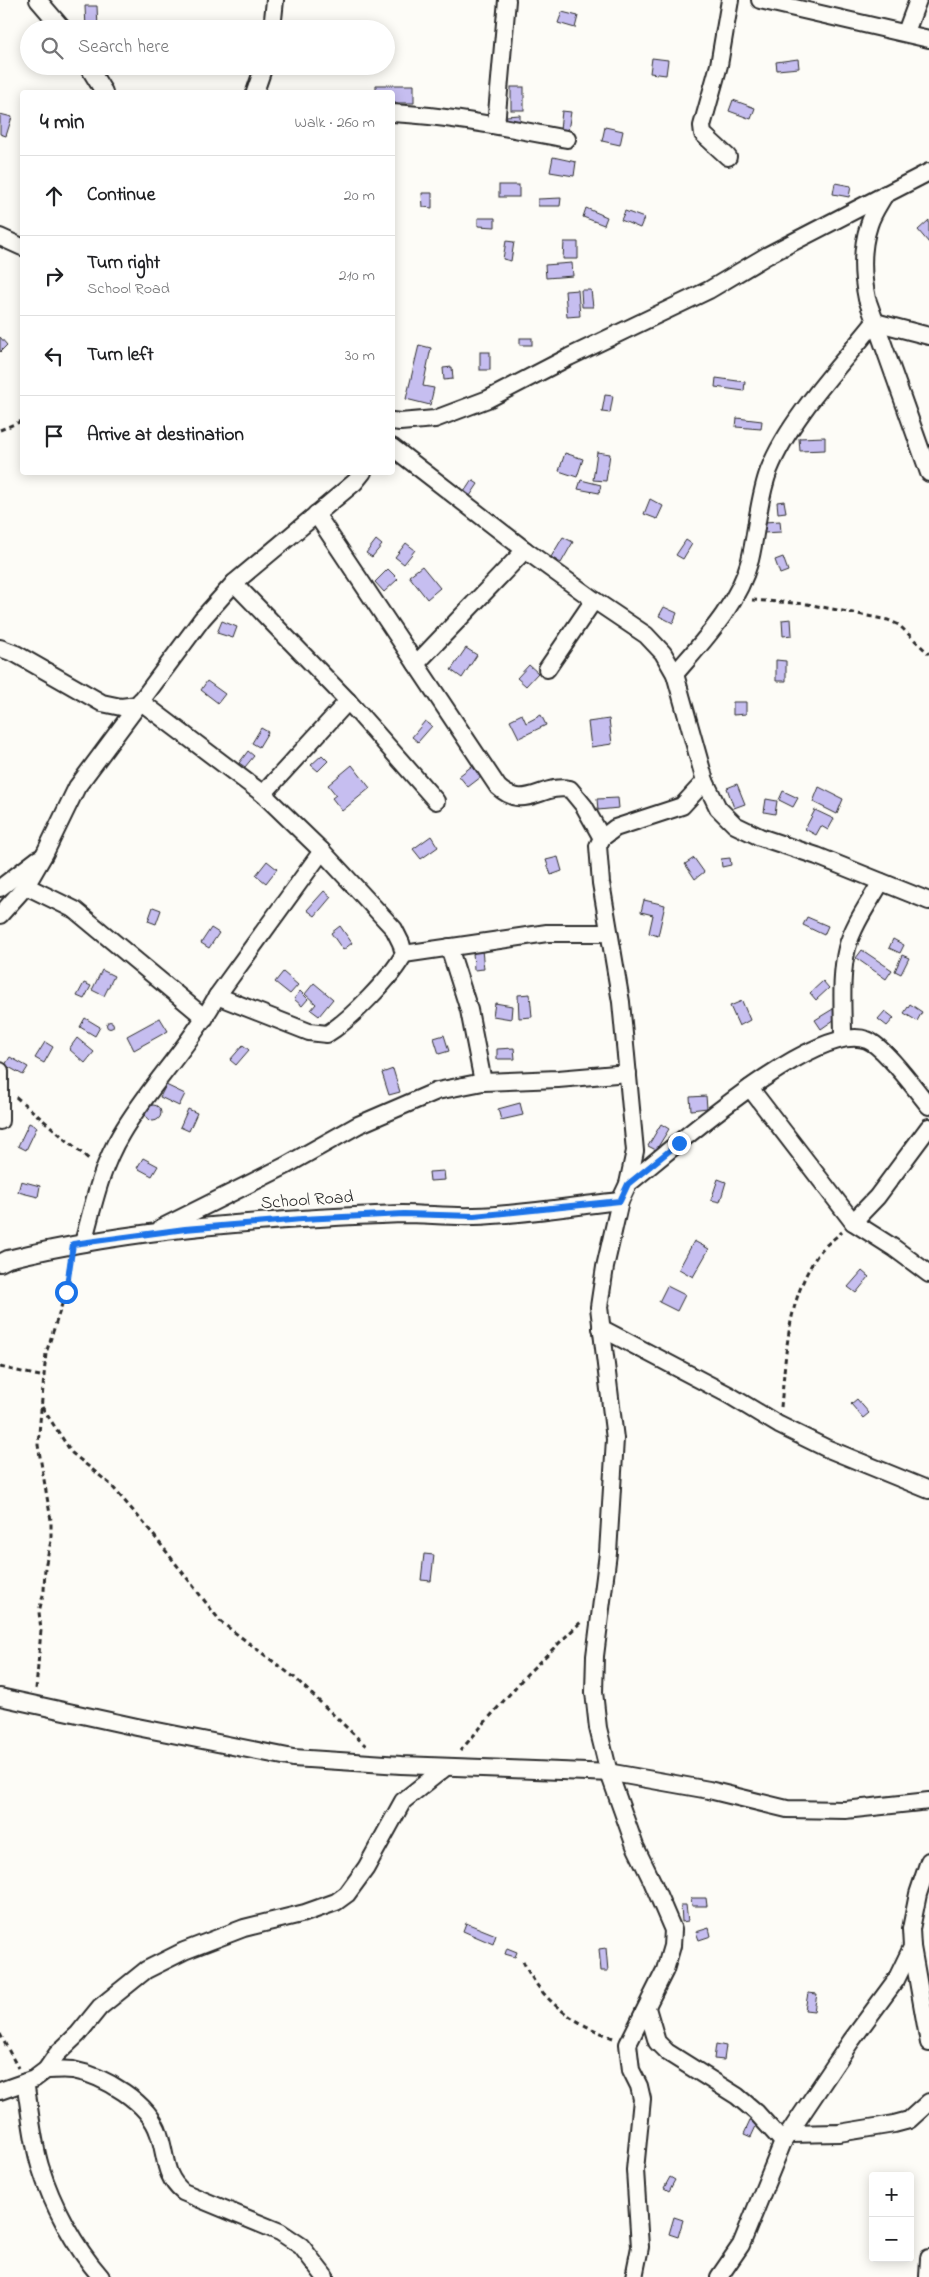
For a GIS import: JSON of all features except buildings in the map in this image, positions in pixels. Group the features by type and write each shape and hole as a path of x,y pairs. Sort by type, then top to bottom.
{"street":[{"path":"38,0 55,20"},
{"path":"273,20 274,0"},
{"path":"496,125 507,0"},
{"path":"728,157 704,134 702,126 719,65 730,0"},
{"path":"760,0 906,32 929,39"},
{"path":"906,32 918,0"},
{"path":"94,75 103,90"},
{"path":"256,90 261,75"},
{"path":"395,113 423,114 496,125 567,139"},
{"path":"395,421 435,419 488,399 568,357 709,290 768,255 929,172"},
{"path":"885,194 869,224 865,244 863,282 929,473"},
{"path":"0,237 20,246"},
{"path":"876,322 929,336"},
{"path":"675,674 720,621 732,599 749,562 769,470 785,439 810,403 876,322"},
{"path":"395,449 524,550 646,634 663,652 675,674 705,781 718,808 735,825 929,901"},
{"path":"0,915 26,886 45,853 77,787 202,619 234,583 360,475"},
{"path":"316,514 464,739 498,787 507,796 516,798 554,790 570,789 584,806 602,838"},
{"path":"416,664 524,550"},
{"path":"234,583 348,701 436,801"},
{"path":"547,669 594,600"},
{"path":"0,648 16,654 86,696 102,703 121,706 139,703 263,794 322,851 394,929 404,954 398,966 328,1034 309,1032 218,996"},
{"path":"263,794 348,701"},
{"path":"634,2277 640,2247 636,2170 642,2099 639,2086 630,2070 628,2044 665,1970 672,1946 673,1930 635,1846 609,1773 598,1728 594,1692 595,1656 608,1553 615,1439 599,1307 620,1201 628,1184 635,1151 620,1002 598,859 598,846 602,838 615,828 682,806 705,781"},
{"path":"78,1243 103,1171 120,1134 205,1018 218,996 322,851"},
{"path":"0,888 45,853"},
{"path":"843,1038 844,968 847,948 855,928 880,882"},
{"path":"26,886 75,910 205,1018"},
{"path":"404,954 547,933 609,933"},
{"path":"449,947 469,1010 483,1082"},
{"path":"628,1184 778,1067 808,1051 843,1038 866,1040 883,1052 929,1106"},
{"path":"148,1234 285,1166 358,1125 437,1091 483,1082 558,1079 628,1073"},
{"path":"0,1078 0,1121"},
{"path":"750,1088 853,1222 894,1248 929,1274"},
{"path":"853,1222 877,1196 929,1126"},
{"name":"School Road","path":"0,1263 8,1259 78,1243 185,1229 302,1219 404,1214 474,1216 620,1201"},
{"path":"601,1328 730,1395 779,1425 861,1464 929,1490"},
{"path":"0,1697 293,1758 446,1767 609,1773 709,1790 787,1809 845,1810 929,1801"},
{"path":"0,2091 34,2079 46,2070 57,2054 78,2034 100,2007 146,1970 184,1951 244,1928 305,1913 336,1902 347,1894 366,1868 403,1801 446,1767"},
{"path":"929,1861 918,1894 911,1929 912,1947 923,1978 929,2043"},
{"path":"719,2277 741,2244 786,2138 851,2041 896,1980 912,1947"},
{"path":"647,2008 657,2042 662,2047 743,2101 786,2138 839,2133 894,2124 909,2120 929,2102"},
{"path":"46,2070 72,2070 85,2074 128,2095 149,2114 159,2133 163,2156 173,2184 183,2192 280,2232 301,2246 325,2277"},
{"path":"25,2082 40,2165 50,2192 85,2258 101,2277"},
{"path":"928,2277 929,2258"}],"path":[{"path":"0,430 20,421"},
{"path":"732,599 807,604 888,620 899,624 929,654"},
{"path":"0,1078 103,1171"},
{"path":"779,1425 787,1340 798,1295 808,1271 821,1251 853,1222"},
{"path":"36,1706 40,1630 39,1612 44,1591 45,1567 51,1541 51,1520 39,1457 46,1353 66,1292 78,1243"},
{"path":"0,1367 44,1377"},
{"path":"42,1407 72,1452 110,1484 148,1528 221,1622 295,1678 371,1750 390,1764"},
{"path":"446,1767 527,1674 583,1620"},
{"path":"523,1961 532,1980 567,2016 591,2029 628,2044"},
{"path":"0,2034 12,2053 25,2082"}],"route":[{"path":"66,1292 73,1244 185,1229 302,1219 404,1214 474,1216 620,1201 628,1184 679,1143"}]}
